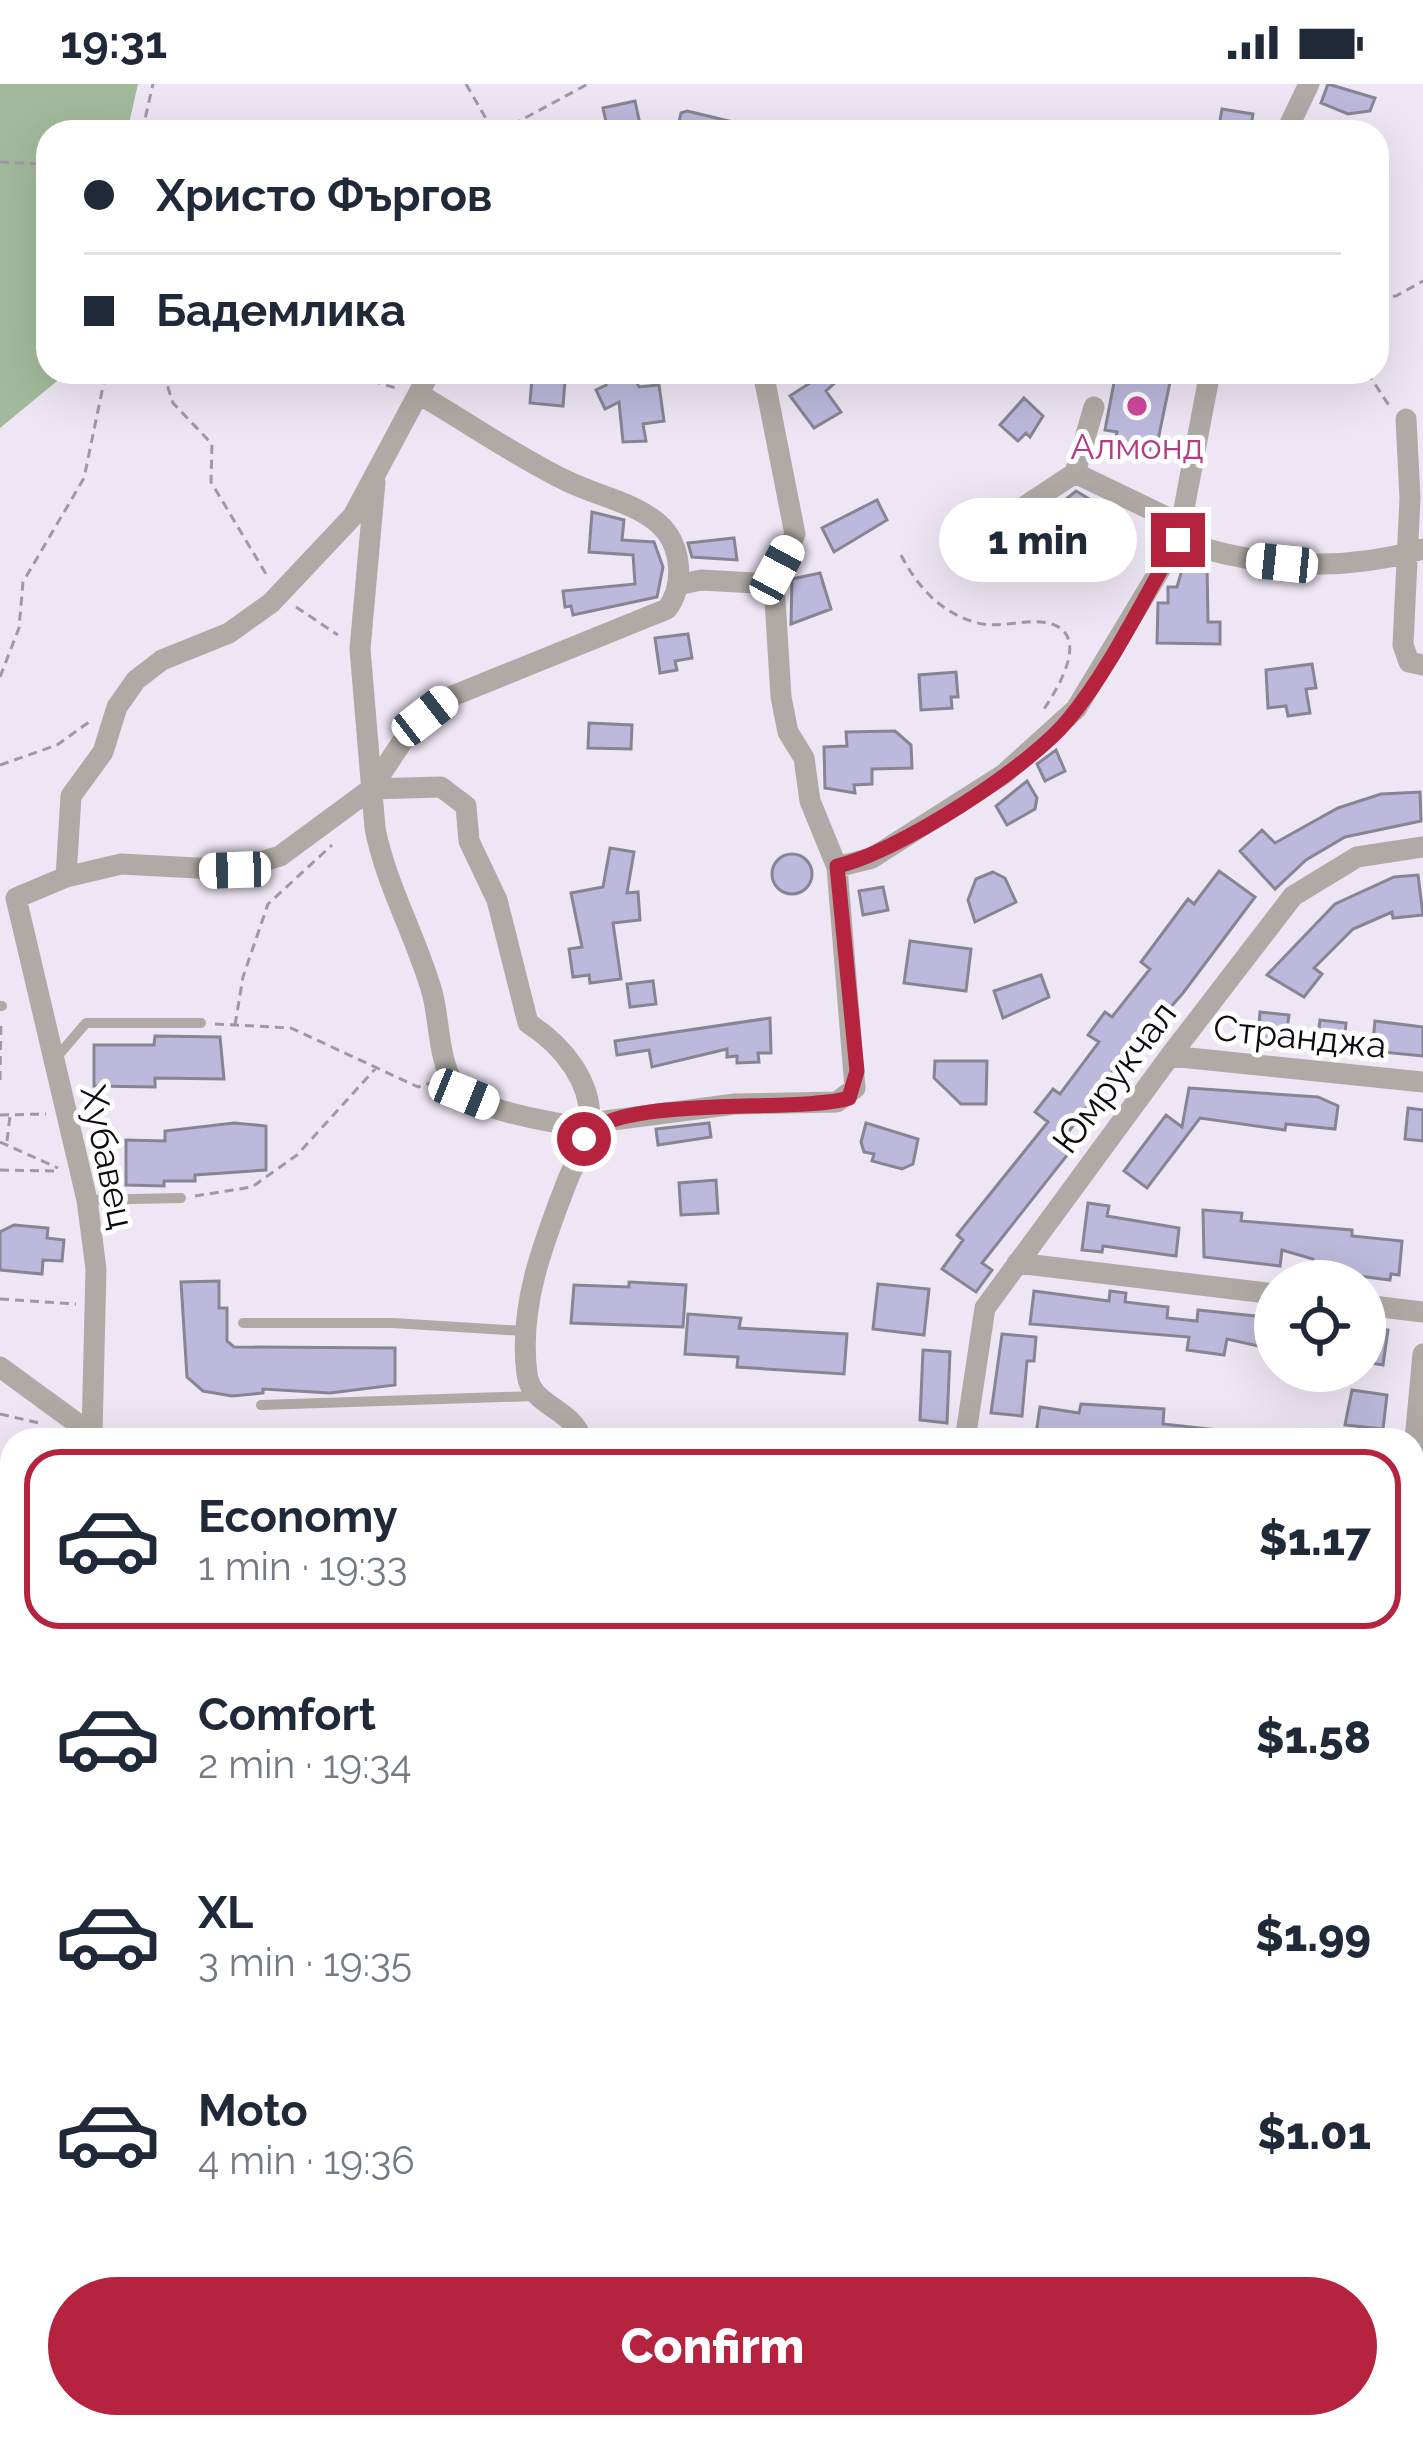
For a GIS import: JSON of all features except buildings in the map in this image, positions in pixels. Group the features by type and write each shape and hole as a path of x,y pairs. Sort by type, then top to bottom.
{"street":[{"path":"1292,120 1309,84"},
{"path":"428,384 353,515 278,592 229,633 147,668 118,707 104,752 71,796 66,878 122,864 209,871 256,866 305,840 370,789 408,733 450,697 667,609 678,585 678,558 663,527 641,512 566,481 430,384"},
{"path":"375,476 360,649 370,789 381,857 432,991 450,1077 464,1094 489,1104 590,1129 604,1121 735,1104 836,1102 849,1098 857,1071 837,866 810,801 804,758 785,722 774,584 795,534 765,384"},
{"path":"837,866 872,858 902,840 1004,774 1063,727 1180,532 1208,384"},
{"path":"1013,514 1076,473 1094,407"},
{"path":"1406,418 1414,551 1403,645 1408,662 1423,665"},
{"path":"1076,473 1232,556 1356,566 1414,551"},
{"path":"678,585 701,580 774,584"},
{"path":"370,789 441,787 466,806 469,841 497,900 528,1023 562,1046 579,1076 590,1129 537,1262 524,1331 527,1380 535,1396 570,1417 576,1428"},
{"name":"Юмрукчал","path":"967,1428 985,1308 1293,896 1357,857 1423,847"},
{"name":"Хубавец","path":"66,878 16,898 87,1200 95,1305 96,1428"},
{"name":"Странджа","path":"1170,1056 1423,1082"},
{"path":"1017,1263 1254,1291"},
{"path":"1386,1308 1423,1312"},
{"path":"1416,1428 1423,1354"},
{"path":"0,1367 84,1428"}],"lane":[{"path":"54,1061 86,1023 201,1023"},
{"path":"87,1200 182,1198"},
{"path":"243,1322 393,1322 524,1331"},
{"path":"261,1405 535,1396"}],"path":[{"path":"145,120 153,84"},
{"path":"466,84 487,120"},
{"path":"521,120 588,84"},
{"path":"0,162 36,164"},
{"path":"1389,298 1423,281"},
{"path":"0,677 19,628 23,582 84,478 104,384"},
{"path":"167,384 173,403 212,443 211,482 278,592 360,649"},
{"path":"1373,384 1382,401 1406,418"},
{"path":"901,555 927,594 971,622 1046,622 1060,629 1069,641 1069,658 1040,714"},
{"path":"0,765 57,745 118,707"},
{"path":"235,1025 243,976 268,904 337,841"},
{"path":"0,1080 1,1006"},
{"path":"201,1023 291,1028 418,1087 450,1077"},
{"path":"182,1198 252,1187 297,1155 376,1067"},
{"path":"0,1114 67,1114"},
{"path":"0,1170 65,1172 3,1142 10,1114"},
{"path":"0,1299 95,1305"}],"green space":[{"path":"0,84 138,84 130,120 36,120 36,384 53,384 0,428"}],"place":[{"name":"Алмонд","path":"1137,406"}],"route":[{"path":"584,1139 604,1121 735,1104 849,1098 857,1071 837,866 872,858 902,840 1004,774 1063,727 1178,540"}]}
